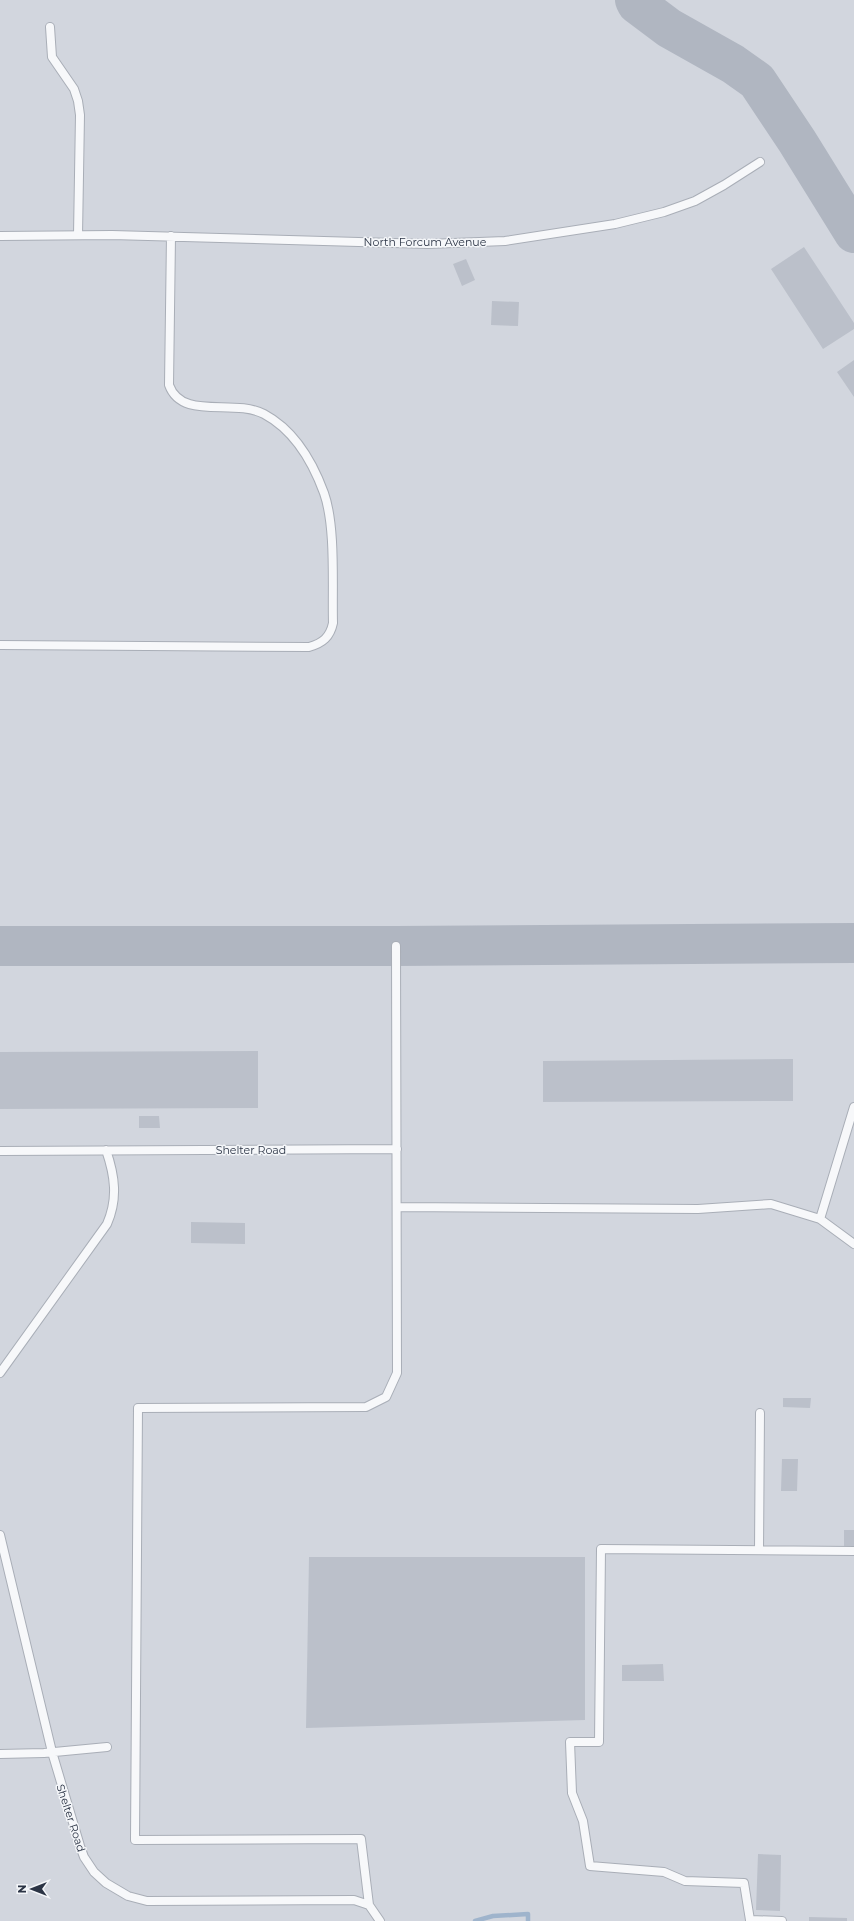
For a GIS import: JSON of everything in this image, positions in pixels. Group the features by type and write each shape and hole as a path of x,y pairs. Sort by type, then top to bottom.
{"lane":[{"path":"50,27 52,57 74,88 79,108 78,235"},
{"name":"North Forcum Avenue","path":"0,236 171,236 428,244 505,241 615,224 664,212 695,201 724,185 760,162"},
{"path":"0,645 309,647 319,644 331,631 334,623 329,510 317,476 305,454 290,434 279,424 264,414 238,407 188,405 180,401 172,392 169,385 171,236"},
{"path":"380,1921 369,1905 361,1839 135,1840 138,1408 366,1407 386,1397 397,1373 396,946"},
{"path":"820,1219 854,1107"},
{"name":"Shelter Road","path":"0,1151 397,1149"},
{"path":"0,1373 107,1224 112,1212 115,1184 106,1150"},
{"path":"397,1207 698,1209 771,1204 820,1219 854,1244"},
{"path":"759,1550 760,1413"},
{"name":"Shelter Road","path":"0,1535 62,1788 84,1857 94,1872 106,1883 121,1893 147,1901 354,1900 369,1905"},
{"path":"782,1921 750,1920 744,1883 685,1881 664,1872 590,1866 583,1821 572,1793 570,1742 599,1742 600,1549 854,1551"},
{"path":"0,1754 52,1752 107,1747"}],"shaded area":[{"path":"0,0 854,0 854,1921 0,1921"}],"building":[{"path":"804,247 854,323 854,329 823,349 771,269"},
{"path":"466,259 475,280 462,286 453,264"},
{"path":"492,301 519,302 518,326 491,325"},
{"path":"854,360 854,397 837,372"},
{"path":"258,1051 258,1108 0,1109 0,1052"},
{"path":"793,1059 793,1101 543,1102 543,1061"},
{"path":"139,1116 159,1116 160,1128 139,1128"},
{"path":"191,1222 245,1223 245,1244 191,1243"},
{"path":"783,1398 811,1398 810,1408 783,1407"},
{"path":"782,1459 798,1459 797,1491 781,1491"},
{"path":"844,1530 854,1530 854,1547 844,1547"},
{"path":"309,1557 585,1557 585,1720 306,1728"},
{"path":"663,1664 664,1681 622,1681 622,1665"},
{"path":"758,1854 781,1855 780,1911 756,1910"},
{"path":"809,1917 847,1918 847,1921 809,1921"}],"waterway":[{"path":"475,1921 493,1916 528,1914 528,1921"}],"taxiway":[{"path":"635,0 637,4 669,28 733,64 757,81 797,141 854,233"},
{"path":"0,946 396,946 854,943"}]}
